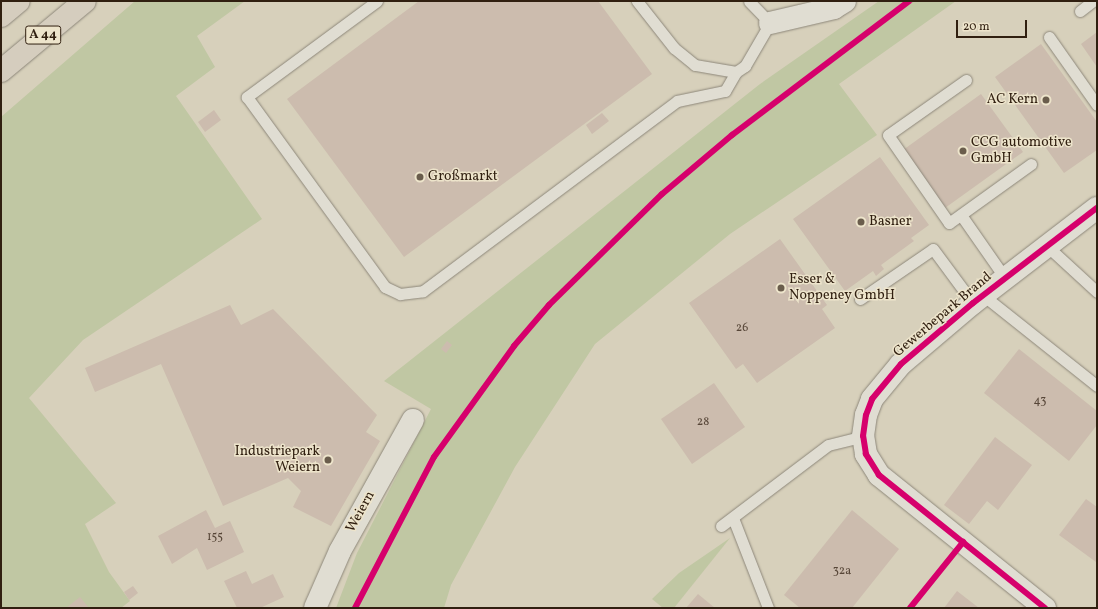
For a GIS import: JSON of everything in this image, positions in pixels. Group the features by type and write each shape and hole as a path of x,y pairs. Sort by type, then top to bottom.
{"highway":[{"path":"1,16 19,1"},
{"name":"A 44","path":"1,71 85,1"}],"street":[{"path":"770,23 834,8 845,1"},
{"name":"Gewerbepark Brand","path":"1045,608 879,475 866,454 863,436 866,415 883,386 901,364 1005,278 1097,208"},
{"name":"Weiern","path":"315,608 340,551 413,420"}],"lane":[{"path":"377,1 248,97 385,287 400,294 423,291 677,101 725,91 736,72 745,66 770,23 749,1"},
{"path":"638,1 674,48 694,65 736,72"},
{"path":"1080,11 1093,1"},
{"path":"1049,37 1097,105"},
{"path":"966,80 888,135 950,223 1031,164"},
{"path":"961,215 1005,278"},
{"path":"1047,246 1097,292"},
{"path":"860,299 933,249 979,300 1097,386"},
{"path":"721,526 828,445 863,436"},
{"path":"733,518 768,608"}],"green space":[{"path":"135,1 245,1 197,36 215,67 176,96 262,219 83,340 29,398 116,503 85,524 109,572 130,601 121,608 1,608 1,117"},
{"path":"879,1 956,1 839,84 877,135 730,234 595,344 515,467 451,585 444,608 336,608 357,553 431,409 384,381 760,84"},
{"path":"730,538 674,608 663,608 652,599 679,573"}],"building":[{"name":"Großmarkt","path":"419,1 598,1 652,74 404,257 287,99"},
{"path":"1097,32 1097,67 1081,44"},
{"name":"AC Kern","path":"1041,44 1097,122 1097,150 1064,173 995,77"},
{"name":"CCG automotive GmbH","path":"981,94 1023,152 945,208 903,150"},
{"path":"214,110 221,120 205,132 198,122"},
{"path":"602,113 609,121 592,134 586,125"},
{"name":"Basner","path":"880,157 929,225 911,238 914,241 881,265 884,269 876,276 873,271 845,291 793,219"},
{"path":"780,239 827,305 822,309 835,328 757,383 743,364 736,369 689,303"},
{"path":"230,305 241,325 273,309 377,415 366,432 380,441 331,526 293,507 301,491 288,478 223,506 161,364 95,392 85,368"},
{"path":"447,341 452,345 446,353 441,349"},
{"path":"1019,349 1097,411 1097,425 1069,461 984,393"},
{"path":"714,383 745,427 692,464 661,419"},
{"path":"995,437 1032,465 998,510 987,501 969,524 944,505"},
{"path":"1086,499 1097,507 1096,562 1059,535"},
{"path":"206,510 215,528 230,521 244,552 207,570 197,548 172,564 158,536"},
{"path":"852,510 899,549 852,608 800,608 784,595"},
{"path":"246,571 252,584 273,574 284,597 260,608 237,608 224,581"},
{"path":"133,586 138,593 129,600 124,592"},
{"path":"957,591 979,608 944,608"},
{"path":"698,594 715,608 686,608"},
{"path":"80,597 89,608 66,608"}],"cycle path":[{"path":"355,608 434,457 514,346 549,305 662,194 732,135 909,1"},
{"path":"1045,608 879,475 866,454 863,436 866,415 872,399 901,364 973,303 1097,208"},
{"path":"910,608 963,542"}],"place":[{"name":"AC Kern","path":"1046,100"},
{"name":"CCG automotive GmbH","path":"963,151"},
{"name":"Großmarkt","path":"420,177"},
{"name":"Basner","path":"861,222"},
{"name":"Esser & Noppeney GmbH","path":"781,288"},
{"name":"Industriepark Weiern","path":"328,460"}]}
